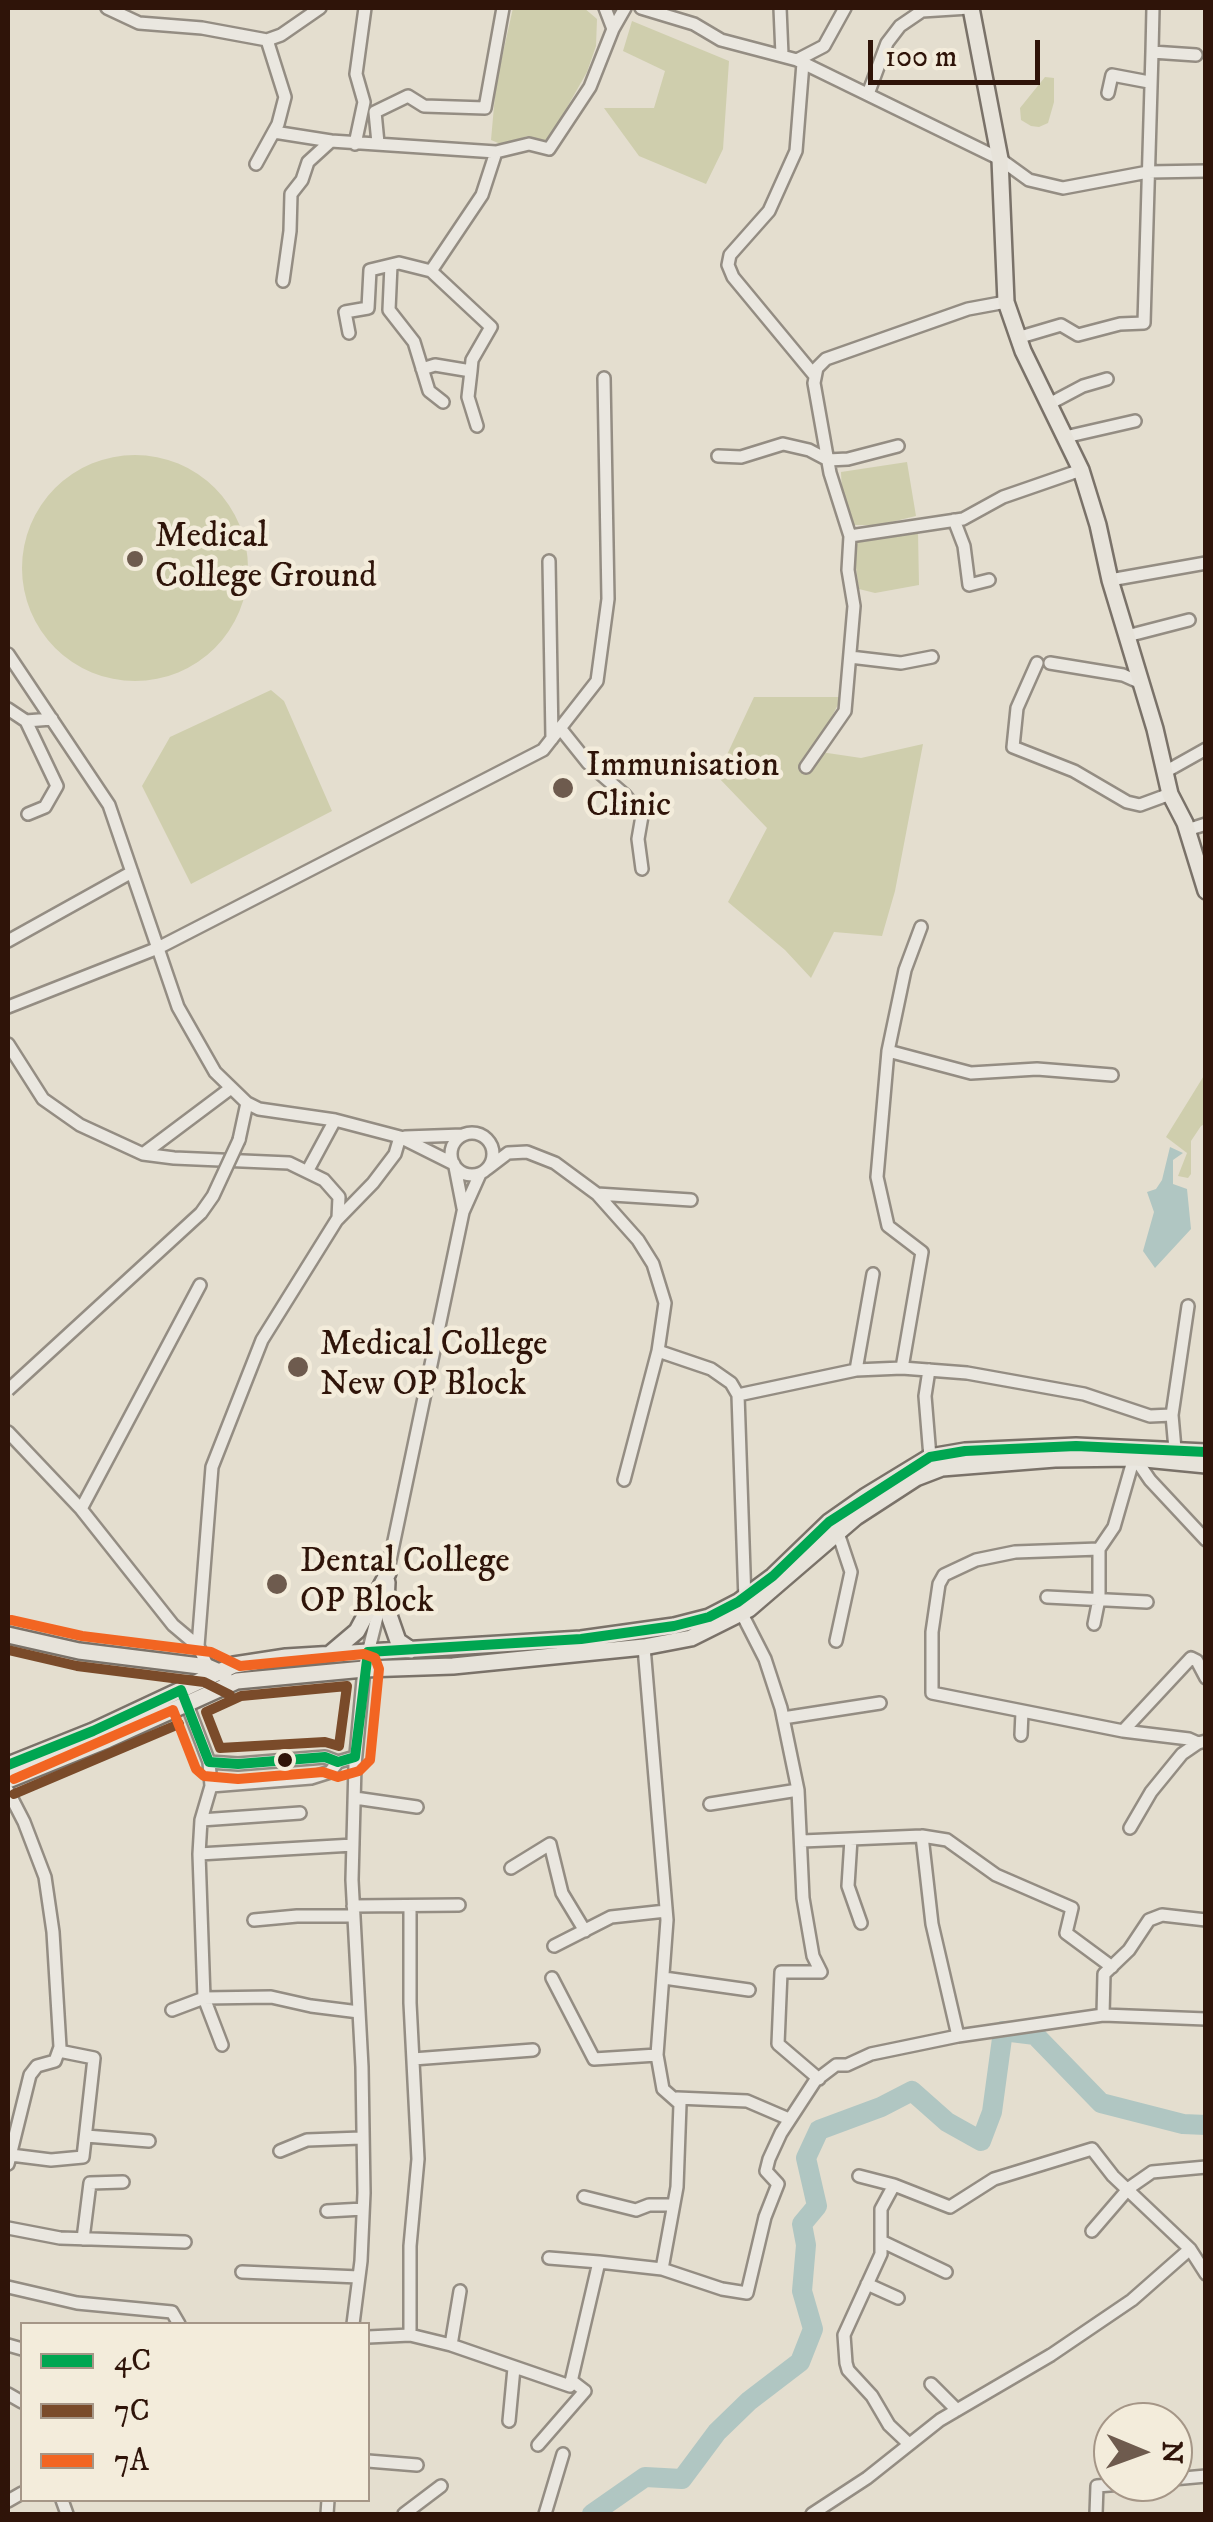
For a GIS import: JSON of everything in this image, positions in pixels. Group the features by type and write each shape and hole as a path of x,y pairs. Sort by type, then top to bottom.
{"main road":[{"path":"970,8 1000,159 1006,302 1017,338 1080,470 1170,794 1187,830 1205,890"},
{"path":"8,1765 181,1690 213,1669 330,1654 507,1646 656,1629 745,1607 829,1522 904,1470 930,1457 1029,1446 1135,1452 1206,1465"},
{"path":"8,1780 188,1706 238,1681 453,1666 644,1647 691,1638 745,1607 894,1490 942,1468 1176,1449 1206,1452"},
{"path":"388,1572 386,1603 390,1618 398,1641 410,1650"},
{"path":"330,1654 358,1631 388,1572"},
{"path":"8,1635 79,1651 213,1669 238,1681"}],"street":[{"path":"107,8 139,23 202,28 268,40 320,8"},
{"path":"290,8 302,17"},
{"path":"356,144 364,102 356,74 365,8"},
{"path":"378,143 374,112 408,96 424,106 485,108 504,8"},
{"path":"605,8 613,30"},
{"path":"274,132 356,144 496,152 529,144 549,149 590,87 626,8"},
{"path":"641,8 673,13 721,40 800,61 1000,159 1028,180 1063,188 1148,172 1206,171"},
{"path":"780,8 782,55"},
{"path":"800,61 824,46 844,8"},
{"path":"868,94 887,43 911,11 970,8"},
{"path":"1017,338 1061,326 1078,335 1120,324 1144,323 1153,8"},
{"path":"256,164 274,132 285,96 268,40"},
{"path":"1152,52 1196,55"},
{"path":"800,61 796,151 769,211 730,255 728,265 733,277 815,376"},
{"path":"1108,93 1112,76 1149,82"},
{"path":"283,281 291,194 302,180 308,162 331,141"},
{"path":"431,271 482,195 496,152"},
{"path":"348,333 344,312 368,308 370,270 399,263 431,271 490,326 472,360 468,396 477,426"},
{"path":"391,265 389,310 414,342 429,391 443,402"},
{"path":"806,767 845,711 854,606 848,570 850,536 828,460 815,376 820,363 968,309 1006,302"},
{"path":"422,369 435,365 471,371"},
{"path":"8,1007 158,948 543,750 597,681 606,616 604,378"},
{"path":"1049,404 1083,386 1108,379"},
{"path":"1065,437 1134,421"},
{"path":"718,456 741,457 783,444 828,460 848,460 898,446"},
{"path":"850,536 963,519 1003,497 1080,470"},
{"path":"954,520 964,546 970,585 989,580"},
{"path":"550,561 556,734 625,794 642,816 638,839 642,869"},
{"path":"1110,580 1206,562"},
{"path":"1127,636 1189,620"},
{"path":"8,654 109,804 178,1007 215,1072 247,1104 400,1137 471,1176 508,1154 527,1152 555,1163 596,1194 638,1240 654,1264 665,1303 658,1351 624,1480"},
{"path":"850,658 901,663 932,657"},
{"path":"1141,683 1123,675 1044,663 1016,708 1013,747 1074,771 1127,802 1140,805 1170,794"},
{"path":"8,708 26,721 57,786 46,807 28,814"},
{"path":"26,721 52,719"},
{"path":"1165,772 1206,750"},
{"path":"1187,830 1206,824"},
{"path":"8,941 132,872"},
{"path":"902,1368 922,1252 888,1226 877,1177 888,1051 902,980 920,927"},
{"path":"8,1044 43,1099 80,1125 142,1154 289,1163 308,1170 339,1197 336,1220"},
{"path":"888,1051 972,1073 1037,1069 1112,1075"},
{"path":"142,1154 231,1088"},
{"path":"8,1390 201,1213 240,1140 247,1104"},
{"path":"308,1170 335,1120"},
{"path":"352,2322 363,2209 353,1846 364,1670 463,1212 493,1158 492,1146 484,1136 472,1133 400,1137"},
{"path":"463,1135 452,1149 463,1212"},
{"path":"198,1646 212,1468 262,1340 336,1220 394,1154 400,1137"},
{"path":"596,1194 691,1200"},
{"path":"856,1370 873,1274"},
{"path":"81,1509 200,1286"},
{"path":"1176,1449 1172,1415 1188,1306"},
{"path":"658,1351 711,1369 731,1383 738,1395 745,1607 773,1679 798,1790 803,1898 813,1956 821,1972 781,1972 778,2044 818,2079"},
{"path":"738,1395 856,1370 902,1368 967,1372 1064,1390 1150,1416 1172,1415"},
{"path":"929,1370 925,1396 930,1457"},
{"path":"8,1432 81,1509 172,1625 198,1646 213,1669"},
{"path":"1135,1452 1150,1480 1206,1540"},
{"path":"1094,1624 1099,1599 1099,1549 1114,1527 1135,1452"},
{"path":"836,1640 851,1572 838,1533"},
{"path":"1099,1549 1015,1552 976,1560 944,1574 932,1632 932,1692 1123,1731 1202,1742"},
{"path":"1047,1597 1146,1602"},
{"path":"644,1647 666,1912 657,2055 664,2090 677,2098 747,2101 790,2119"},
{"path":"1123,1731 1191,1658 1206,1678"},
{"path":"181,1690 209,1762 211,1786 201,1820 199,1854 204,1998 222,2045"},
{"path":"783,1718 880,1702"},
{"path":"1021,1735 1022,1712"},
{"path":"1130,1828 1169,1770 1202,1742"},
{"path":"209,1762 326,1757 338,1762"},
{"path":"211,1786 312,1778 330,1772 338,1762 356,1757"},
{"path":"710,1804 798,1790"},
{"path":"8,1792 45,1878 59,2051 55,2062 37,2066 30,2079 9,2159 83,2157 94,2058 59,2051"},
{"path":"355,1798 417,1807"},
{"path":"201,1820 300,1814"},
{"path":"802,1841 922,1836 947,1840 996,1875 1072,1908 1066,1933 1112,1967"},
{"path":"922,1836 932,1924 958,2036"},
{"path":"851,1839 848,1886 861,1923"},
{"path":"511,1868 550,1844 562,1893 585,1930"},
{"path":"199,1854 353,1846"},
{"path":"254,1920 459,1905"},
{"path":"410,1906 418,2159 410,2246 410,2336"},
{"path":"554,1946 611,1917 666,1912"},
{"path":"1104,2015 1104,1974 1140,1938 1149,1920 1162,1915 1206,1920"},
{"path":"552,1978 594,2059 657,2055"},
{"path":"664,1978 749,1990"},
{"path":"172,2010 204,1998 271,1996 359,2012"},
{"path":"549,2258 662,2269 747,2293 778,2184 766,2171 769,2159 818,2079 836,2065 958,2036 1104,2015 1206,2018"},
{"path":"413,2059 534,2050"},
{"path":"662,2269 674,2204 680,2104 677,2098"},
{"path":"86,2136 148,2140"},
{"path":"280,2151 306,2140 362,2138"},
{"path":"860,2176 894,2184 950,2207 994,2180 1092,2149 1113,2176 1190,2249 1206,2274"},
{"path":"1092,2231 1129,2188 1152,2172 1206,2167"},
{"path":"84,2239 90,2182 123,2182"},
{"path":"894,2184 882,2209 883,2242 844,2335 846,2364 890,2426 908,2443"},
{"path":"584,2197 636,2210 674,2204"},
{"path":"327,2211 363,2209"},
{"path":"8,2228 84,2239 186,2242"},
{"path":"883,2242 946,2272"},
{"path":"812,2514 957,2410 1052,2354 1132,2300 1190,2249"},
{"path":"370,2337 410,2336 451,2345 570,2386 599,2262"},
{"path":"242,2272 359,2277"},
{"path":"867,2284 898,2298"},
{"path":"8,2287 77,2302 172,2312 178,2322"},
{"path":"451,2345 460,2290"},
{"path":"510,2420 514,2368"},
{"path":"538,2446 584,2391 572,2382"},
{"path":"931,2384 957,2410"},
{"path":"545,2514 563,2454"},
{"path":"370,2461 417,2465"},
{"path":"404,2514 441,2486"}],"green space":[{"path":"513,8 584,8 597,19 596,46 587,72 548,141 527,136 503,145 491,140 496,84"},
{"path":"632,21 729,61 723,149 706,184 639,156 604,108 654,108 665,71 623,51"},
{"path":"1045,77 1054,78 1054,102 1048,123 1031,126 1021,120 1020,108"},
{"name":"Medical College Ground","path":"135,455 178,464 215,488 239,525 248,568 239,611 215,648 178,672 135,681 92,672 55,648 31,611 22,568 31,525 55,488 92,464"},
{"path":"907,462 916,516 879,525 852,525 842,493 841,472"},
{"path":"918,532 919,585 875,593 859,589 852,540"},
{"name":"Medical College Ground","path":"271,690 284,701 332,811 191,884 142,786 170,737"},
{"path":"754,697 842,697 814,751 861,758 923,744 895,891 882,936 834,932 811,978 785,950 728,902 767,828 717,776"},
{"path":"1205,1074 1205,1124 1191,1141 1191,1174 1188,1178 1178,1176 1187,1153 1166,1137"}],"water":[{"path":"1170,1147 1183,1153 1173,1160 1173,1184 1187,1189 1191,1229 1155,1268 1143,1251 1154,1212 1147,1192 1156,1189 1162,1180"}],"waterway":[{"path":"592,2514 645,2477 682,2479 717,2432 749,2401 800,2362 813,2329 802,2291 806,2245 802,2224 817,2206 806,2158 819,2130 912,2091 947,2122 981,2141 992,2112 1003,2031 1035,2035 1101,2103 1183,2124 1206,2125"}],"transit line":[{"name":"4C","path":"8,1765 181,1690 209,1762 238,1764 325,1757 338,1762 355,1757 368,1652 581,1639 709,1617 738,1602 773,1576 829,1522 930,1457 965,1451 1076,1446 1206,1452"},
{"name":"7A","path":"11,1620 82,1636 211,1652 240,1666 364,1654 375,1658 379,1669 370,1760 359,1771 338,1777 323,1772 238,1779 204,1776 196,1769 173,1710 14,1779"},
{"name":"7C","path":"8,1650 77,1666 204,1682 230,1695"},
{"name":"7C","path":"347,1686 339,1746 325,1742 220,1748 206,1712 241,1696 347,1686"},
{"name":"7C","path":"14,1794 179,1724"}],"place":[{"name":"Medical College Ground","path":"135,559"},
{"name":"Immunisation Clinic","path":"563,788"},
{"name":"Medical College New OP Block","path":"298,1367"},
{"name":"Dental College OP Block","path":"277,1584"}]}
